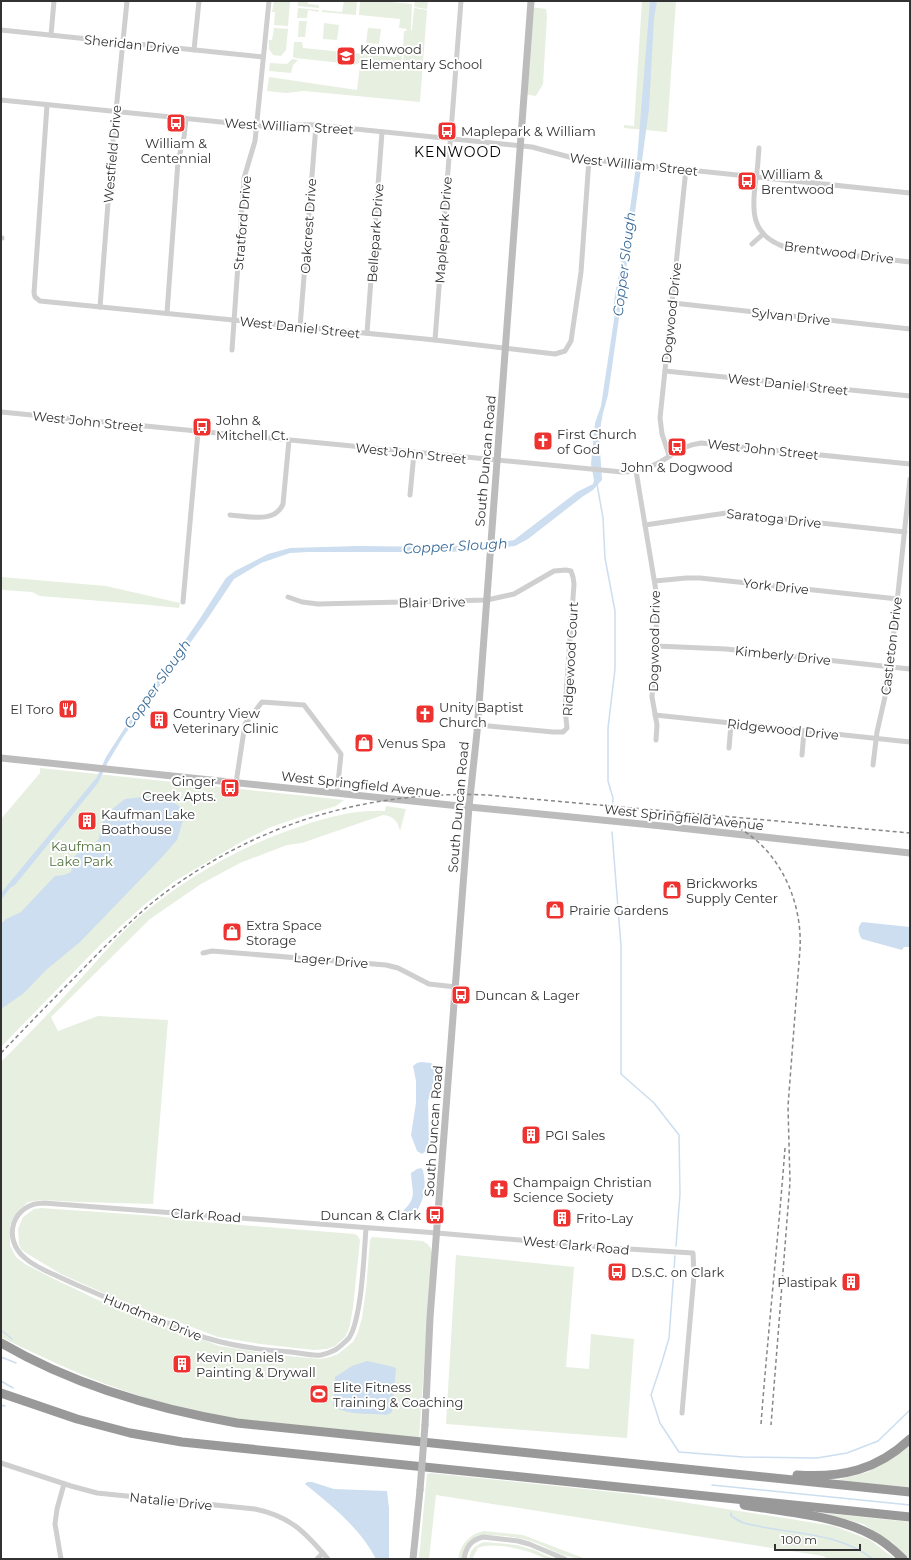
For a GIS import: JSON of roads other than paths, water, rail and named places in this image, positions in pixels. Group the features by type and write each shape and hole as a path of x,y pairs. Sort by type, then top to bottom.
{"highway":[{"path":"1,1343 52,1369 104,1390 142,1403 202,1417 273,1428 910,1492"},
{"path":"1,1393 77,1419 130,1433 182,1442 910,1517"},
{"path":"684,1470 803,1476 844,1473 856,1471 880,1461 901,1448 910,1439"},
{"path":"714,1497 738,1504 827,1519 860,1529 893,1549 903,1559"}],"main road":[{"name":"South Duncan Road","path":"413,1559 425,1425 430,1318 470,807 478,725 531,1"},
{"name":"West Springfield Avenue","path":"1,758 910,853"}],"street":[{"path":"51,35 54,1"},
{"name":"Westfield Drive","path":"100,307 116,112 127,1"},
{"path":"194,50 199,1"},
{"name":"Stratford Drive","path":"232,350 244,178 253,150 269,1"},
{"name":"Maplepark Drive","path":"435,340 461,1"},
{"name":"Sheridan Drive","path":"1,30 263,57"},
{"name":"West William Street","path":"1,100 256,126 281,127 299,124 316,125 450,138 538,148 568,157 910,193"},
{"name":"West Daniel Street","path":"47,105 34,293 36,298 44,302 367,333 555,354 565,351 571,341 580,272 589,159"},
{"path":"167,313 178,162 184,137 186,119"},
{"name":"Oakcrest Drive","path":"300,327 316,125"},
{"name":"Bellepark Drive","path":"367,333 382,132"},
{"path":"752,244 763,234 757,226 754,211 759,148"},
{"name":"Dogwood Drive","path":"669,455 660,424 686,169"},
{"name":"Brentwood Drive","path":"763,234 775,243 788,248 910,262"},
{"name":"Sylvan Drive","path":"672,303 910,329"},
{"name":"West Daniel Street","path":"665,371 910,396"},
{"name":"West John Street","path":"1,412 605,471 636,472 656,464 679,449 693,444 714,444 910,464"},
{"path":"183,602 198,432"},
{"path":"230,515 271,516 280,510 283,504 289,440"},
{"path":"410,496 414,453"},
{"name":"Dogwood Drive","path":"636,472 655,581 657,612 652,697 657,725 656,740"},
{"name":"Castleton Drive","path":"873,765 876,739 891,667 910,479"},
{"name":"Saratoga Drive","path":"645,524 726,513 904,532"},
{"name":"Blair Drive","path":"288,597 302,602 318,604 487,600 514,594 554,571 570,571"},
{"name":"Ridgewood Court","path":"478,725 553,732 563,732 567,728 565,709 574,584 570,571"},
{"name":"York Drive","path":"655,581 700,578 898,599"},
{"name":"Kimberly Drive","path":"656,646 726,649 910,669"},
{"path":"236,783 245,724 262,702 304,705 341,754 337,794"},
{"name":"Ridgewood Drive","path":"655,715 910,742"},
{"path":"729,748 731,724"},
{"path":"802,755 804,731"},
{"name":"Lager Drive","path":"203,954 212,950 386,965 398,968 429,984 456,986"},
{"name":"Clark Road","path":"18,1252 13,1241 12,1229 14,1222 26,1208 40,1203 437,1233"},
{"name":"Hundman Drive","path":"18,1252 26,1259 45,1270 84,1289 210,1339 267,1350 322,1355 334,1350 345,1341 349,1337 356,1323 366,1228"},
{"name":"West Clark Road","path":"437,1233 613,1248 694,1253 694,1275 682,1413"},
{"name":"Natalie Drive","path":"1,1463 64,1484 102,1494 255,1509 268,1512 297,1526 328,1559"},
{"path":"61,1559 55,1524 57,1508 64,1484"},
{"path":"464,1559 467,1548 473,1541 484,1537 518,1541 565,1559"},
{"path":"317,1559 323,1553"}],"water":[{"name":"Copper Slough","path":"650,1 657,1 654,18 649,109 630,250 623,281 608,395 599,435 602,480 593,490 528,539 515,546 451,552 290,553 261,563 234,579 123,737 108,762 98,783 15,885 10,888 1,900 1,893 97,777 106,757 124,729 226,578 235,571 268,554 290,548 358,546 451,547 480,542 504,542 514,540 577,492 593,484 594,480 591,464 595,423 601,406 615,313 613,310 615,295 625,243 637,160"},
{"path":"152,796 176,804 183,810 185,814 177,840 80,942 46,970 24,993 1,1009 1,924 6,919 21,912 55,876 64,875 71,872 73,858 84,847 92,845 99,839 101,826 106,814 125,799"},
{"path":"862,922 910,927 910,947 904,947 902,950 862,939 859,926"},
{"path":"421,1062 431,1063 435,1066 435,1079 428,1101 429,1143 426,1151 422,1154 417,1151 411,1135 416,1103 416,1081 413,1066"},
{"path":"421,1168 423,1170 425,1183 424,1195 420,1206 413,1217 403,1217 401,1213 410,1203 413,1195 411,1173"},
{"path":"367,1361 394,1367 396,1369 392,1412 387,1415 352,1413 333,1406 335,1377 352,1366"},
{"path":"307,1482 312,1482 334,1489 387,1491 389,1508 389,1559 376,1559 354,1527 305,1484"}],"waterway":[{"path":"597,484 603,518 605,558 615,611 615,669 608,728 608,781 613,798 612,813"},
{"path":"612,832 621,946 621,1074 654,1103 679,1135 680,1194 676,1246"},
{"path":"675,1256 669,1338 651,1395 660,1423 679,1452 743,1457 817,1458 847,1453 878,1441 910,1410"},
{"path":"1,1330 12,1339"},
{"path":"1,1357 16,1363"},
{"path":"1,1381 13,1388"},
{"path":"1,1405 5,1406"},
{"path":"712,1485 910,1505"},
{"path":"731,1513 731,1516 744,1523 827,1538 843,1543 873,1559"}],"railway":[{"path":"1,1053 124,928 153,902 190,875 229,852 269,833 311,818 354,806 397,799 442,795 488,795 910,833"},
{"path":"713,818 734,825 751,836 767,851 779,868 789,887 796,907 800,928 800,949 788,1106 790,1182 771,1425"},
{"path":"761,1424 785,1148"}],"place":[{"name":"Kenwood Elementary School","path":"346,56"},
{"name":"William & Centennial","path":"176,123"},
{"name":"Maplepark & William","path":"447,131"},
{"name":"William & Brentwood","path":"747,181"},
{"name":"John & Mitchell Ct.","path":"202,427"},
{"name":"First Church of God","path":"543,441"},
{"name":"John & Dogwood","path":"677,447"},
{"name":"El Toro","path":"68,709"},
{"name":"Unity Baptist Church","path":"425,714"},
{"name":"Country View Veterinary Clinic","path":"159,720"},
{"name":"Venus Spa","path":"364,743"},
{"name":"Ginger Creek Apts.","path":"230,788"},
{"name":"Kaufman Lake Boathouse","path":"87,821"},
{"name":"Brickworks Supply Center","path":"672,890"},
{"name":"Prairie Gardens","path":"555,910"},
{"name":"Extra Space Storage","path":"232,932"},
{"name":"Duncan & Lager","path":"461,995"},
{"name":"PGI Sales","path":"531,1135"},
{"name":"Champaign Christian Science Society","path":"499,1189"},
{"name":"Duncan & Clark","path":"435,1215"},
{"name":"Frito-Lay","path":"562,1218"},
{"name":"D.S.C. on Clark","path":"617,1272"},
{"name":"Plastipak","path":"851,1282"},
{"name":"Kevin Daniels Painting & Drywall","path":"182,1364"},
{"name":"Elite Fitness Training & Coaching","path":"319,1394"}],"district":[{"name":"KENWOOD","path":"458,152"}],"park label":[{"name":"Kaufman Lake Park","path":"81,854"}]}
